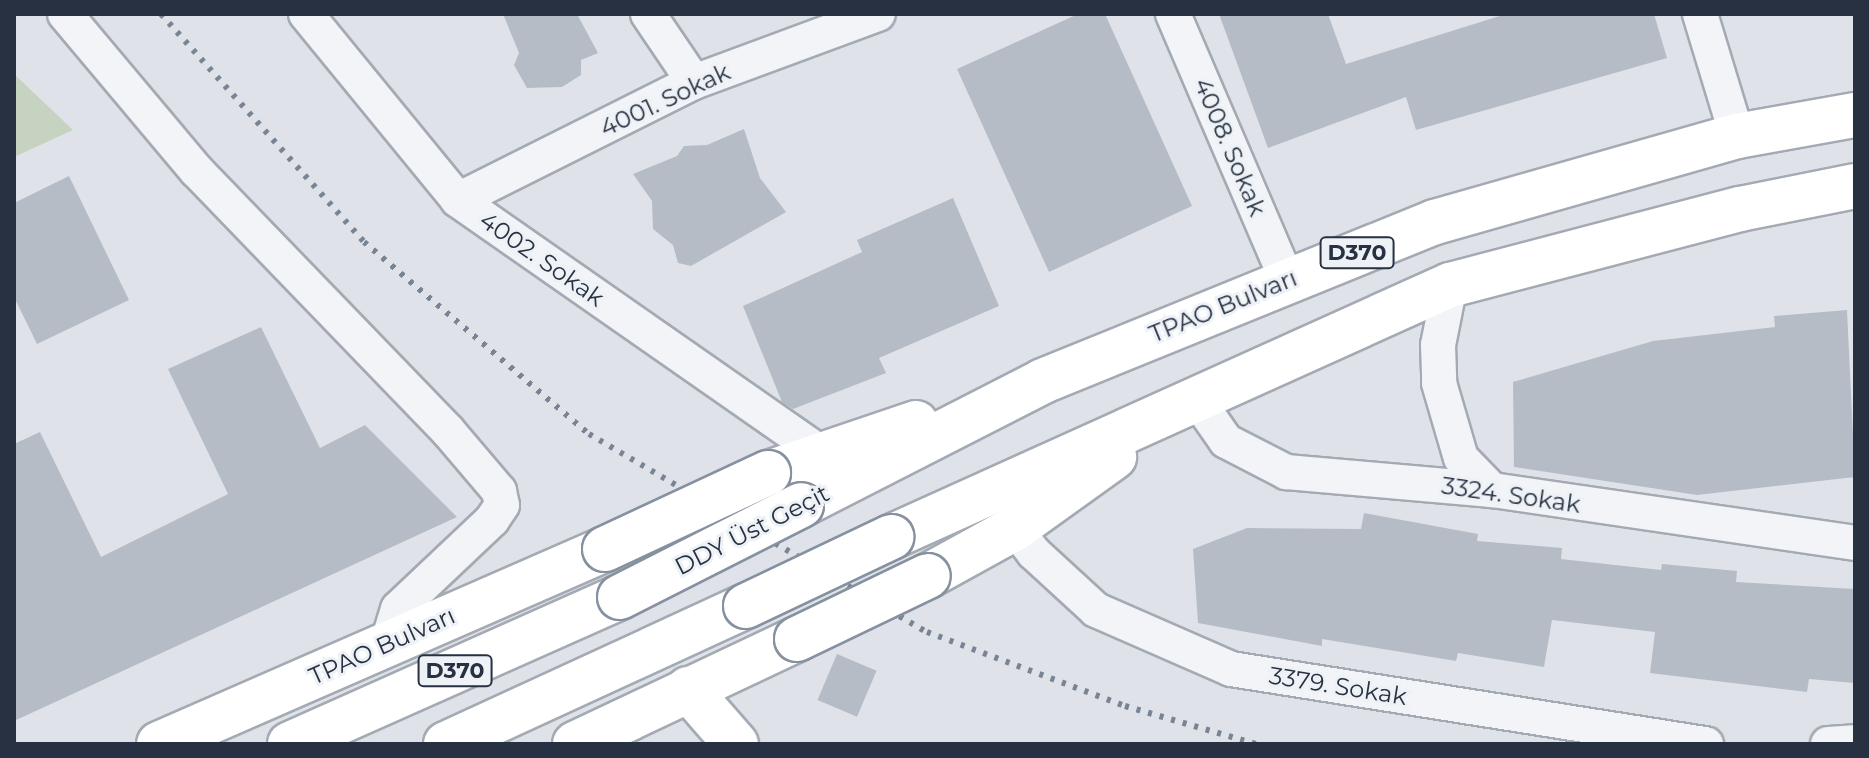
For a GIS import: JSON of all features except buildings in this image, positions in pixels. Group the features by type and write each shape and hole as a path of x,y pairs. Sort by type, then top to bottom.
{"main road":[{"name":"TPAO Bulvarı","path":"159,744 605,549 768,473 1043,381 1435,222 1737,136 1855,115"},
{"name":"D370","path":"446,744 891,537 1450,285 1726,213 1855,186"},
{"name":"TPAO Bulvarı","path":"885,464 1043,381"},
{"path":"575,744 928,576 1015,528 1196,398"},
{"name":"DDY Üst Geçit","path":"290,744 620,597 885,464"},
{"path":"688,689 736,744"}],"street":[{"path":"65,14 196,170 448,431 499,491 502,505 492,520 398,609 387,644"},
{"name":"4002. Sokak","path":"306,14 458,200 822,454"},
{"path":"648,14 694,82"},
{"name":"4008. Sokak","path":"1173,14 1287,280"},
{"path":"1700,14 1737,136"},
{"name":"4001. Sokak","path":"458,200 694,82 864,17"},
{"path":"1450,285 1438,345 1439,383 1461,458 1492,490"},
{"name":"3324. Sokak","path":"1196,398 1226,441 1286,472 1492,490 1855,543"},
{"name":"3379. Sokak","path":"1015,528 1034,553 1096,610 1231,669 1706,744"},
{"path":"1828,744 1855,742"}],"green space":[{"path":"14,74 73,130 14,157"}],"railway":[{"path":"161,14 364,242 589,434 927,632 1125,706 1256,744"}]}
